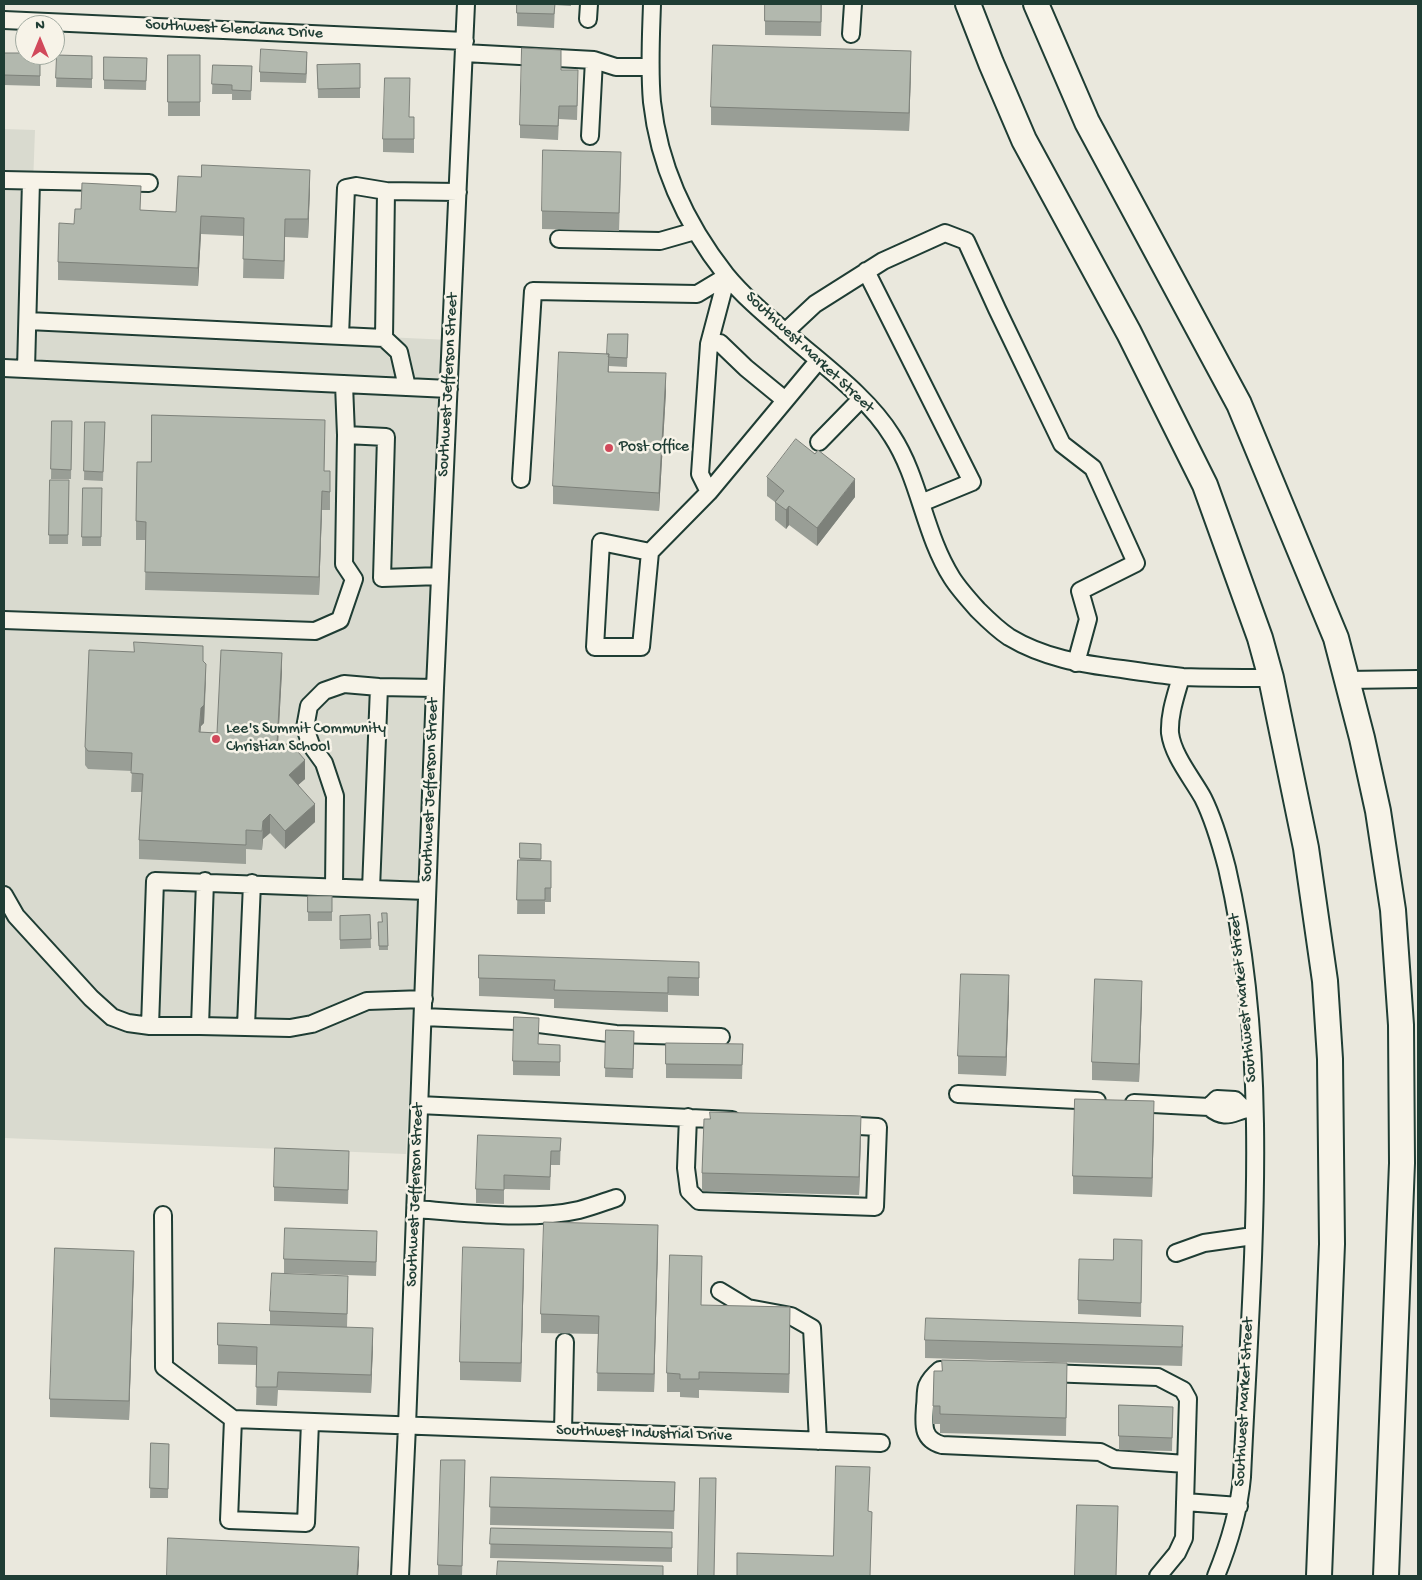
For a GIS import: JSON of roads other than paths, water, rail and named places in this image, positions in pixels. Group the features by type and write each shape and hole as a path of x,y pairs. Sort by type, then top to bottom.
{"highway":[{"path":"968,4 1024,140 1129,333 1205,485 1260,638 1271,678 1306,848 1325,981 1329,1049 1332,1244 1319,1576"},
{"path":"1036,4 1087,122 1239,404 1336,638 1362,738 1378,811 1393,910 1402,1025 1402,1163 1386,1576"}],"street":[{"name":"Southwest Jefferson Street","path":"400,1576 408,1426 435,688 466,4"},
{"name":"Southwest Market Street","path":"652,4 650,67 657,134 664,162 688,218 727,276 758,308 861,399 891,434 904,456 940,554 952,578 968,599 1006,635 1028,648 1054,658 1076,663 1181,676 1170,718 1170,734 1176,752 1203,800 1224,858 1233,896 1251,1037 1249,1108 1253,1236 1242,1477 1238,1506 1228,1548 1216,1576"},
{"path":"851,34 853,4"},
{"name":"Southwest Glendana Drive","path":"4,20 464,47 594,60 616,67 650,67"},
{"path":"590,136 594,60"},
{"path":"4,180 149,183"},
{"path":"26,369 31,181"},
{"path":"340,336 346,188 356,186 386,191 458,192"},
{"path":"384,338 386,191"},
{"path":"559,239 660,240 695,231"},
{"path":"785,332 815,304 883,261 945,233 966,241 1062,444 1093,468 1136,563 1080,591 1088,619 1076,663"},
{"path":"866,271 972,482 921,504"},
{"path":"709,492 700,474 709,344 727,276"},
{"path":"520,479 533,291 697,294 727,276"},
{"path":"28,321 384,338 399,352 407,387"},
{"path":"709,344 720,343 746,368 785,400"},
{"path":"650,552 601,542 595,647 641,647 650,552 709,492 818,361"},
{"path":"4,368 449,389"},
{"path":"344,384 346,435 344,564 354,579"},
{"path":"819,442 861,399"},
{"path":"346,435 386,437 382,578"},
{"path":"354,579 440,576"},
{"path":"4,620 315,631 340,620 354,579"},
{"path":"1181,676 1271,678"},
{"path":"1346,680 1418,679"},
{"path":"334,887 335,796 324,763 311,745 305,728 309,706 324,690 344,684 435,688"},
{"path":"371,889 379,687"},
{"path":"150,1026 156,881 252,883 427,891"},
{"path":"200,1026 205,882"},
{"path":"246,1026 252,883"},
{"path":"4,895 16,916 91,998 112,1016 128,1023 150,1026 290,1028 312,1024 367,1001 424,999"},
{"path":"423,1017 516,1021 616,1034 721,1037"},
{"path":"958,1094 1209,1107 1217,1099 1235,1100 1249,1108"},
{"path":"420,1105 745,1120"},
{"path":"688,1118 686,1168 689,1191 699,1200 876,1207 878,1127 821,1124"},
{"path":"416,1209 491,1215 542,1215 578,1210 616,1198"},
{"path":"163,1215 164,1367 233,1419 229,1520 306,1523 310,1422"},
{"path":"1176,1253 1204,1244 1253,1236"},
{"path":"720,1291 748,1308 791,1316 812,1328 818,1441"},
{"path":"563,1431 565,1342"},
{"path":"979,1371 940,1370 932,1377 926,1388 924,1427 926,1434 933,1442 942,1445 1100,1452 1114,1459 1186,1464"},
{"path":"1029,1373 1158,1377 1183,1390 1188,1399 1184,1538 1177,1553 1158,1576"},
{"name":"Southwest Industrial Drive","path":"233,1419 881,1444"},
{"path":"1185,1502 1238,1506"}],"place":[{"name":"Post Office","path":"609,448"},
{"name":"Lee's Summit Community Christian School","path":"216,739"}]}
